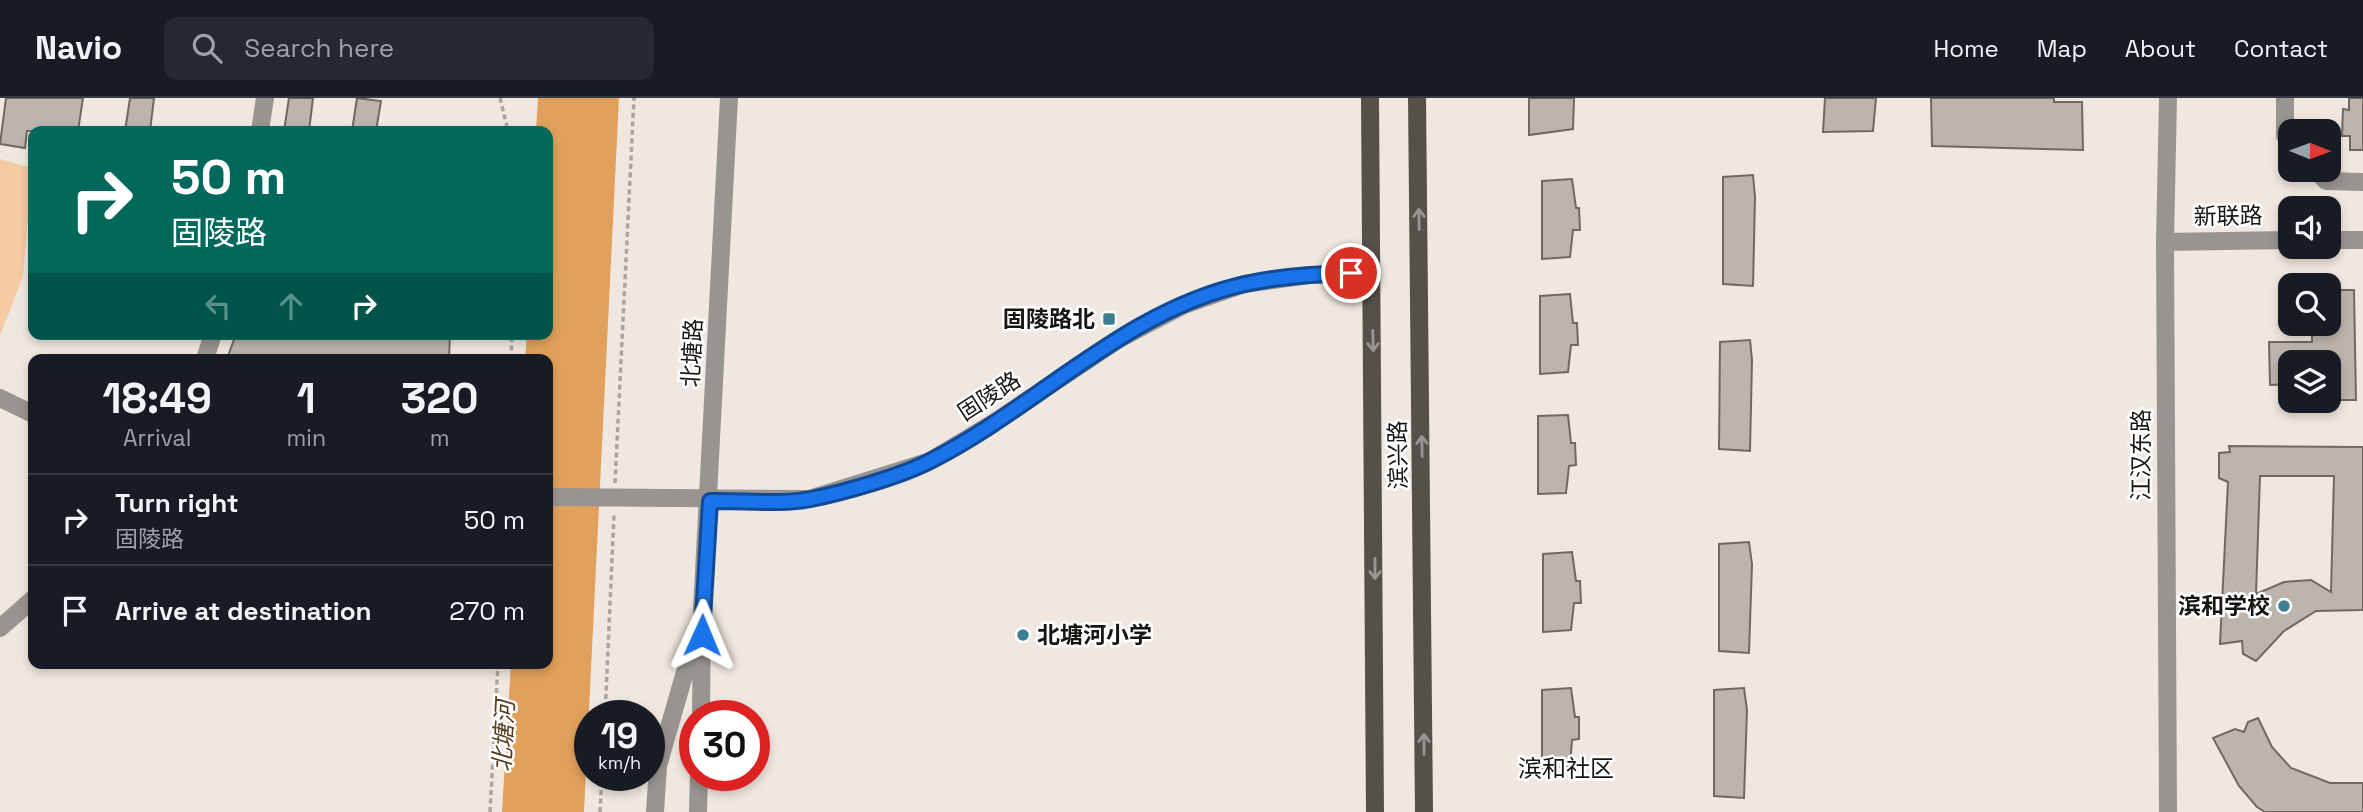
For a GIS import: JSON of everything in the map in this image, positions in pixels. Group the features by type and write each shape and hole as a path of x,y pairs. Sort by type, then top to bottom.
{"main road":[{"name":"滨兴路","path":"1370,98 1375,812"},
{"name":"滨兴路","path":"1417,98 1424,812"}],"street":[{"path":"261,126 265,98"},
{"name":"北塘路","path":"701,700 702,609 710,501 729,98"},
{"name":"江汉东路","path":"2168,98 2165,242 2168,812"},
{"path":"2285,98 2285,119"},
{"path":"2342,181 2363,182"},
{"name":"新联路","path":"2165,242 2278,240"},
{"path":"2341,240 2363,240"},
{"name":"固陵路","path":"553,498 710,501 809,499 930,461 995,422 1119,339 1184,305 1244,284 1309,275 1372,273"},
{"path":"0,398 28,412"},
{"path":"0,628 28,603"},
{"name":"北塘路","path":"655,812 658,766 702,609"},
{"path":"698,812 699,791"}],"path":[{"path":"500,98 507,126"},
{"path":"606,700 634,98"},
{"path":"490,812 498,669"},
{"path":"600,812 601,791"}],"shaded area":[{"path":"538,98 619,98 589,700 574,700 574,791 585,791 584,812 502,812 511,669 553,669 553,354 525,354 527,340 553,340 553,126 536,126"},
{"path":"0,159 28,167 28,216 23,276 0,336"}],"building":[{"path":"6,98 83,98 79,126 28,126 25,148 0,144"},
{"path":"130,98 154,98 151,126 126,126"},
{"path":"289,98 313,98 310,126 285,126"},
{"path":"357,98 381,101 377,126 353,126"},
{"path":"1529,98 1574,98 1573,129 1529,135"},
{"path":"1825,98 1876,98 1873,131 1823,132"},
{"path":"1931,98 2054,98 2054,102 2082,102 2083,150 1932,146"},
{"path":"2349,98 2363,98 2363,150 2350,150 2350,136 2342,136 2343,109 2349,110"},
{"path":"1753,175 1753,286 1723,284 1723,177"},
{"path":"1572,179 1576,208 1579,208 1580,230 1573,230 1570,257 1542,259 1542,181"},
{"path":"2341,290 2354,290 2356,400 2341,400 2341,350 2278,350 2278,385 2270,385 2269,342 2312,342 2312,336 2341,336"},
{"path":"1570,294 1573,323 1577,323 1578,345 1571,345 1568,372 1540,374 1540,296"},
{"path":"234,340 450,340 449,354 229,354"},
{"path":"1750,340 1750,451 1719,449 1720,342"},
{"path":"1568,415 1571,443 1575,443 1576,465 1569,466 1566,493 1538,494 1538,416"},
{"path":"2229,446 2363,447 2363,610 2316,611 2284,631 2256,661 2243,654 2242,641 2220,644 2228,482 2219,478 2219,453 2230,452","holes":["2260,476 2334,476 2331,592 2311,580 2284,582 2256,594"]},
{"path":"1749,542 1752,564 1749,653 1719,651 1719,544"},
{"path":"1572,552 1576,581 1580,581 1581,603 1574,603 1571,630 1543,632 1543,554"},
{"path":"1571,688 1575,717 1579,717 1579,739 1572,740 1570,767 1542,768 1542,690"},
{"path":"1744,688 1747,710 1744,798 1714,796 1714,690"},
{"path":"2258,718 2272,747 2291,768 2330,783 2363,783 2363,812 2265,812 2257,807 2239,786 2213,738 2235,729 2244,732 2248,722"}],"place":[{"name":"固陵路北","path":"1109,319"},
{"name":"滨和学校","path":"2284,606"},
{"name":"北塘河小学","path":"1023,635"}],"district":[{"name":"滨和社区","path":"1566,769"}],"route":[{"path":"702,635 710,501 809,499 930,461 995,422 1119,339 1184,305 1244,284 1309,275 1351,273"}],"water label":[{"name":"北塘河","path":"504,736"}]}
